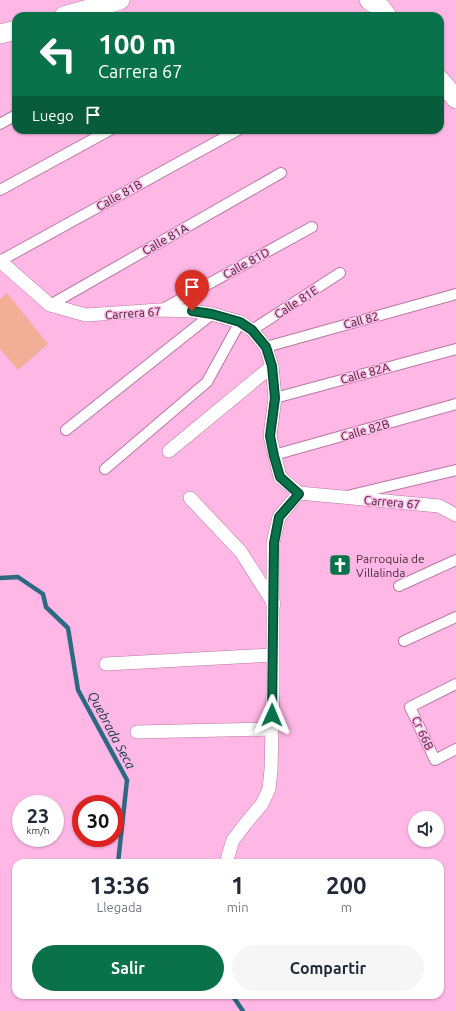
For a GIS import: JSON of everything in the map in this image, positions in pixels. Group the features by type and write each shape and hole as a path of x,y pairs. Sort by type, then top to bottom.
{"main road":[{"path":"78,12 120,0"},
{"path":"369,0 381,8 384,12"},
{"path":"0,34 12,31"},
{"path":"444,85 456,99"}],"street":[{"path":"0,124 12,117"},
{"path":"0,190 103,134"},
{"name":"Calle 81B","path":"0,261 231,134"},
{"name":"Calle 81A","path":"50,304 281,173"},
{"name":"Calle 81D","path":"160,310 312,227"},
{"name":"Carrera 67","path":"0,261 50,304 86,316 160,310 192,311 212,314 240,322 252,330 266,347 272,366 275,398 270,436 274,456 280,477 299,494 440,506 456,515"},
{"name":"Calle 81E","path":"252,330 340,273"},
{"name":"Call 82","path":"266,347 456,294"},
{"path":"66,430 212,314"},
{"path":"105,469 207,382 240,322"},
{"name":"Calle 82A","path":"275,398 456,349"},
{"path":"169,451 272,366"},
{"name":"Calle 82B","path":"274,456 456,404"},
{"path":"343,497 456,470"},
{"path":"228,859 233,840 262,804 269,789 272,729 274,543 279,517 299,494"},
{"path":"190,498 241,552 274,604"},
{"path":"399,586 456,560"},
{"path":"404,641 456,617"},
{"path":"106,664 272,655"},
{"name":"Cr 66B","path":"456,684 410,707 435,760 456,749"},
{"path":"136,732 272,729"}],"shaded area":[{"path":"7,293 48,344 18,370 0,349 0,299"}],"waterway":[{"name":"Quebrada Seca","path":"0,578 18,577 43,594 46,607 68,628 78,690 127,780 118,859"},
{"name":"Quebrada Seca","path":"235,999 243,1011"}],"place":[{"name":"Parroquia de Villalinda","path":"340,565"}],"route":[{"path":"192,311 212,314 240,322 252,330 266,347 272,366 275,398 270,436 274,456 280,477 299,494 279,517 274,543 272,715"}]}
